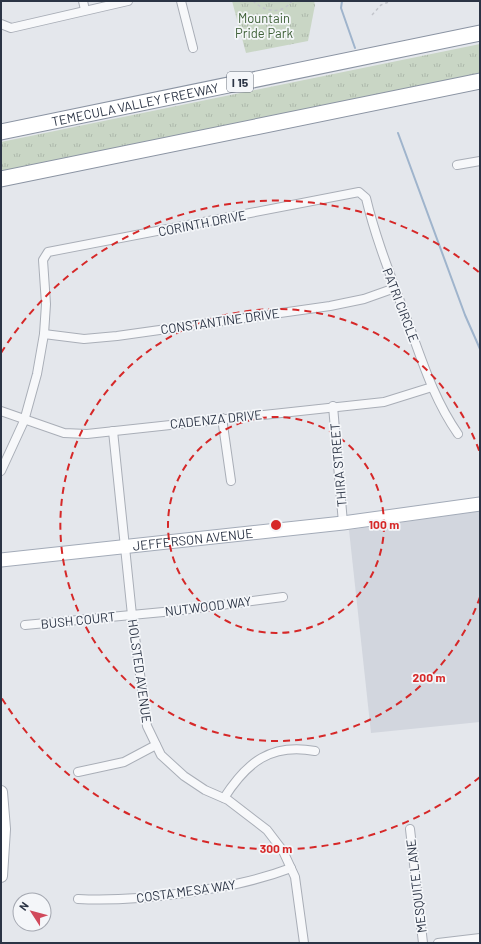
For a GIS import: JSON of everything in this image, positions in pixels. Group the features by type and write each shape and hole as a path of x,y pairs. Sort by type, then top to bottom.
{"highway":[{"name":"TEMECULA VALLEY FREEWAY","path":"1,132 480,33"},
{"path":"1,178 480,81"}],"main road":[{"name":"JEFFERSON AVENUE","path":"1,560 343,522 480,504"},
{"path":"1,792 4,829 1,876"}],"street":[{"path":"83,1 85,10"},
{"path":"1,24 12,28 128,1"},
{"path":"180,1 193,48"},
{"path":"457,165 480,161"},
{"name":"PATRI CIRCLE","path":"341,195 359,192 366,198 379,249 432,387 443,412 458,434"},
{"name":"CORINTH DRIVE","path":"44,334 46,304 43,260 48,252 341,195"},
{"name":"CONSTANTINE DRIVE","path":"44,334 84,339 116,336 330,306 364,299 395,288"},
{"path":"1,471 24,420 37,374 44,334"},
{"name":"CADENZA DRIVE","path":"1,411 64,433 87,434 222,418 384,402 432,387"},
{"name":"THIRA STREET","path":"334,406 343,522"},
{"path":"222,418 231,481"},
{"name":"HOLSTED AVENUE","path":"113,431 132,615 147,726 161,755 184,776 205,790 224,798 253,817 267,830 283,851 295,877 304,943"},
{"name":"NUTWOOD WAY","path":"132,615 283,597"},
{"name":"BUSH COURT","path":"25,625 132,615"},
{"path":"78,772 124,762 156,745"},
{"path":"224,798 244,770 259,760 279,750 298,748 315,751"},
{"name":"MESQUITE LANE","path":"410,829 423,943"},
{"name":"COSTA MESA WAY","path":"78,899 108,901 153,897 232,886 261,879 291,868"},
{"path":"438,943 480,938"}],"path":[{"path":"253,1 264,10 274,11 286,7 292,1"},
{"path":"372,15 381,5 391,1"}],"shaded area":[{"path":"480,511 480,722 371,733 349,530"}],"green space":[{"name":"Mountain Pride Park","path":"232,1 314,1 315,5 308,41 246,53"},
{"path":"480,44 480,73 343,103 1,171 1,142"}],"waterway":[{"path":"342,1 341,8 355,48"},
{"path":"398,133 465,315 480,349"}]}
